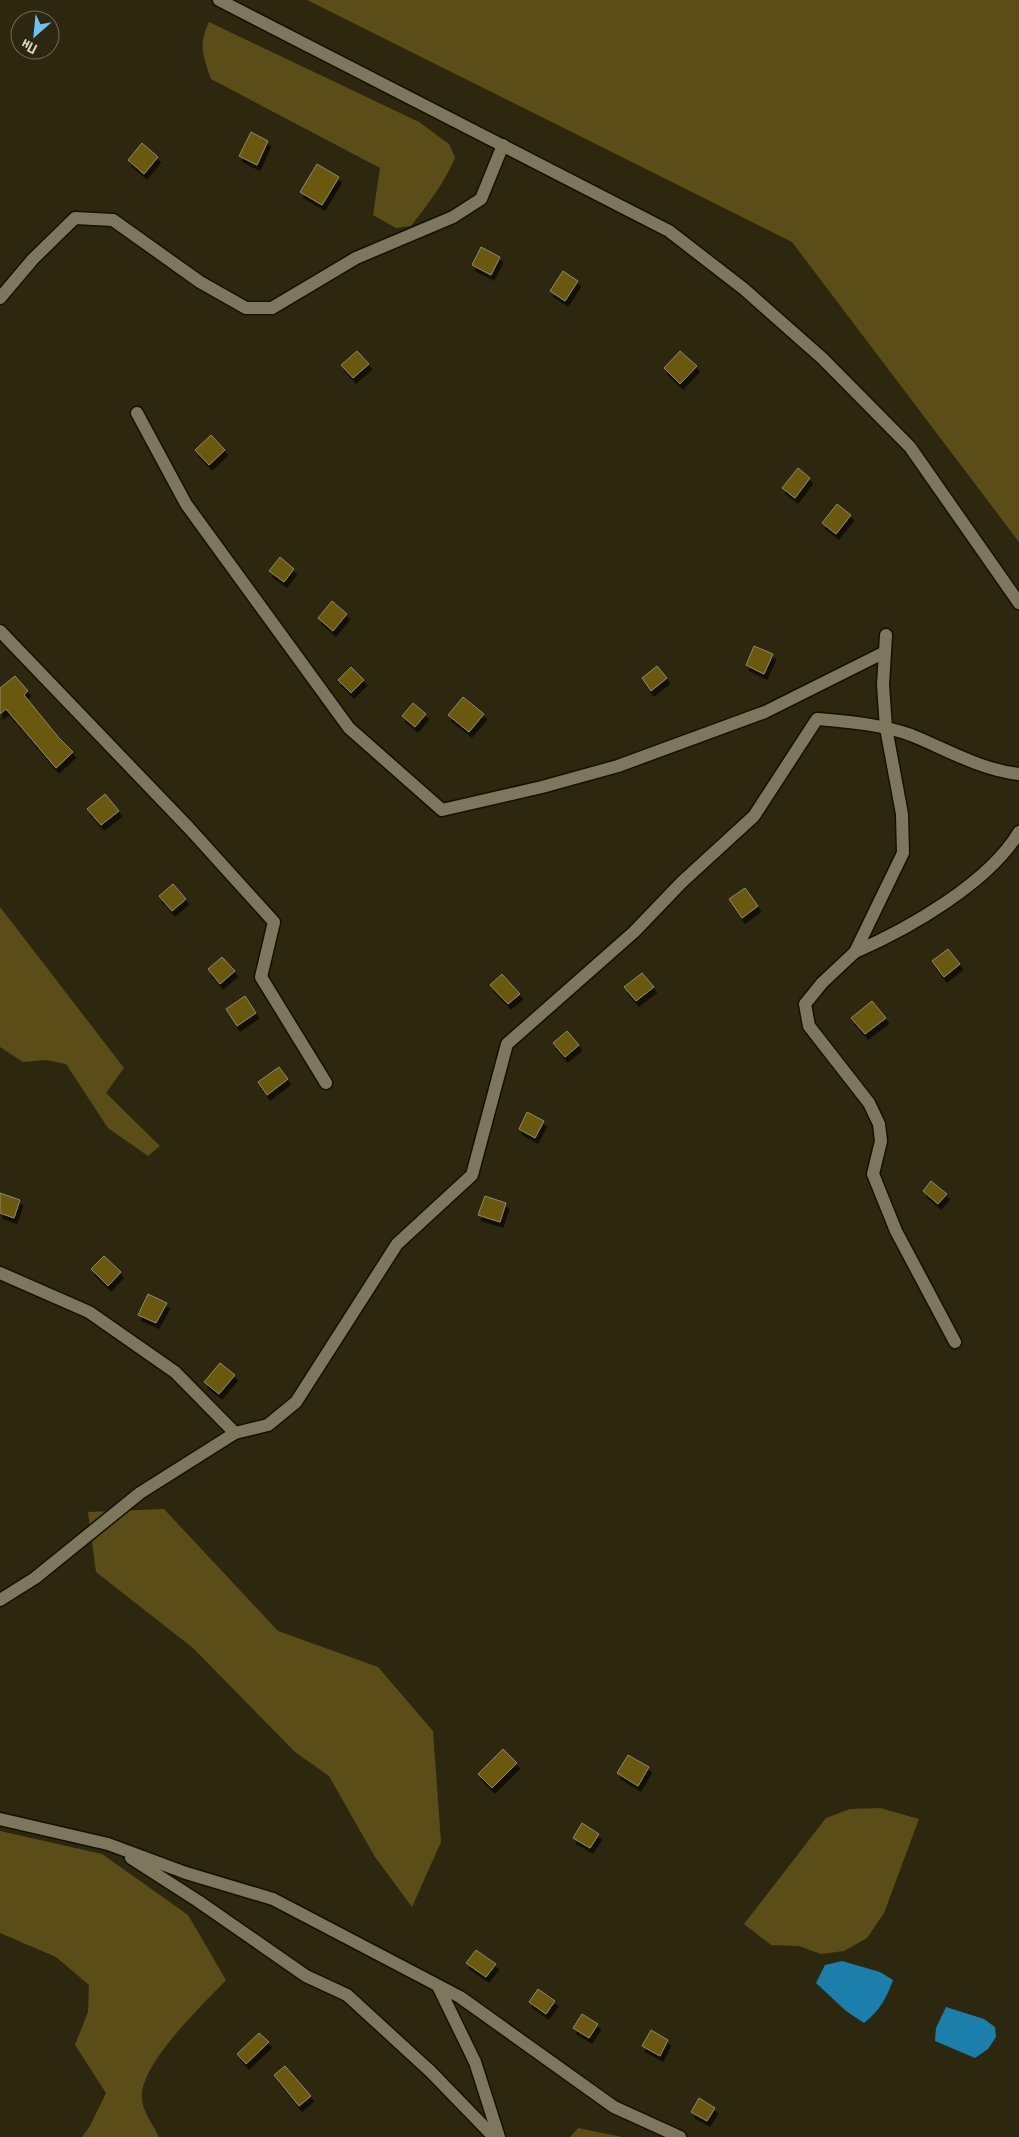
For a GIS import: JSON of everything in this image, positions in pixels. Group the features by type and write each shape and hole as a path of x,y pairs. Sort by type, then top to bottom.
{"street":[{"path":"219,0 669,231 744,289 822,358 910,447 1019,603"},
{"path":"0,298 33,259 75,218 113,220 200,282 246,308 272,308 356,258 453,217 481,199 502,146"},
{"path":"137,413 186,504 348,728 442,810 542,787 618,766 765,712 885,652"},
{"path":"0,631 189,828 274,922 261,977 326,1083"},
{"path":"855,952 903,853 902,814 886,728 883,685 886,635"},
{"path":"0,1600 34,1578 140,1493 235,1434 268,1426 296,1402 397,1244 472,1175 507,1044 634,932 682,882 754,816 816,719 869,723 910,735 1000,772 1019,774"},
{"path":"955,1342 896,1231 874,1174 881,1141 879,1124 870,1102 809,1026 805,1004 822,983 855,952 893,935 972,882 998,859 1019,832"},
{"path":"0,1273 89,1312 175,1372 235,1434"},
{"path":"0,1819 108,1844 186,1874 273,1899 460,1997 614,2107 680,2137"},
{"path":"108,1844 198,1901 306,1976 347,1994 430,2071 494,2137"},
{"path":"438,1986 475,2062 498,2137"}],"shaded area":[{"path":"307,0 1019,0 1019,542 792,242"},
{"path":"209,22 419,122 449,144 455,158 436,193 411,226 396,228 373,215 380,168 211,79 203,50 204,37"},
{"path":"0,907 124,1068 106,1093 160,1146 148,1156 108,1128 66,1064 46,1060 23,1062 0,1047"},
{"path":"164,1509 278,1631 378,1667 433,1731 441,1842 412,1907 375,1857 329,1776 295,1752 193,1648 96,1572 88,1512"},
{"path":"880,1808 919,1819 884,1913 867,1938 844,1951 821,1954 799,1946 771,1945 744,1924 826,1818 850,1809"},
{"path":"0,1831 102,1854 188,1915 226,1980 175,2035 151,2068 144,2084 143,2103 146,2113 159,2137 82,2137 90,2126 106,2093 75,2045 88,2012 89,1985 56,1957 0,1933"},
{"path":"578,2128 622,2137 570,2137"}],"water":[{"path":"842,1961 880,1972 893,1980 882,2004 864,2023 846,2011 816,1983 825,1965"},
{"path":"946,2007 984,2019 995,2027 996,2037 988,2049 975,2058 935,2041 936,2028"}],"building":[{"path":"251,132 268,141 257,165 239,156"},
{"path":"142,143 158,157 144,174 128,160"},
{"path":"317,164 339,177 322,205 300,192"},
{"path":"481,247 500,257 491,275 472,265"},
{"path":"563,271 578,281 565,301 550,291"},
{"path":"357,351 369,364 353,378 341,365"},
{"path":"680,351 697,366 680,384 664,368"},
{"path":"211,435 225,450 209,465 195,450"},
{"path":"798,468 810,478 795,498 782,488"},
{"path":"837,504 851,515 836,534 822,523"},
{"path":"280,557 294,569 284,582 269,571"},
{"path":"332,601 347,614 333,631 318,618"},
{"path":"754,646 773,654 764,674 746,665"},
{"path":"657,666 667,678 651,691 642,678"},
{"path":"351,667 364,680 351,693 338,680"},
{"path":"15,676 28,691 24,695 73,752 56,768 6,709 0,714 0,688"},
{"path":"463,697 484,714 469,732 448,715"},
{"path":"413,703 426,714 415,727 402,716"},
{"path":"105,794 119,811 101,825 87,809"},
{"path":"173,884 186,899 172,911 159,896"},
{"path":"745,888 758,906 742,918 729,899"},
{"path":"948,949 960,964 944,977 932,961"},
{"path":"222,957 235,971 220,984 208,969"},
{"path":"642,973 654,987 636,1001 624,987"},
{"path":"502,974 520,994 508,1004 490,985"},
{"path":"245,996 256,1013 237,1026 226,1009"},
{"path":"872,1001 886,1018 865,1034 851,1018"},
{"path":"567,1031 579,1045 565,1057 553,1043"},
{"path":"279,1067 288,1079 267,1095 258,1082"},
{"path":"527,1112 544,1121 535,1138 519,1129"},
{"path":"931,1181 947,1194 938,1204 923,1191"},
{"path":"0,1193 20,1200 14,1218 0,1213"},
{"path":"485,1196 506,1203 500,1222 478,1215"},
{"path":"104,1256 121,1272 108,1286 91,1269"},
{"path":"148,1294 167,1303 156,1323 138,1315"},
{"path":"220,1363 235,1375 219,1394 204,1382"},
{"path":"503,1749 517,1763 492,1788 478,1774"},
{"path":"628,1755 649,1767 638,1786 617,1773"},
{"path":"582,1823 599,1834 590,1848 573,1838"},
{"path":"476,1950 496,1964 486,1977 466,1963"},
{"path":"538,1989 555,2001 546,2014 529,2002"},
{"path":"582,2014 598,2024 589,2038 573,2028"},
{"path":"651,2030 668,2040 660,2056 642,2046"},
{"path":"259,2033 269,2042 246,2064 237,2054"},
{"path":"285,2066 311,2096 299,2106 274,2075"},
{"path":"699,2098 715,2108 707,2121 691,2112"}]}
